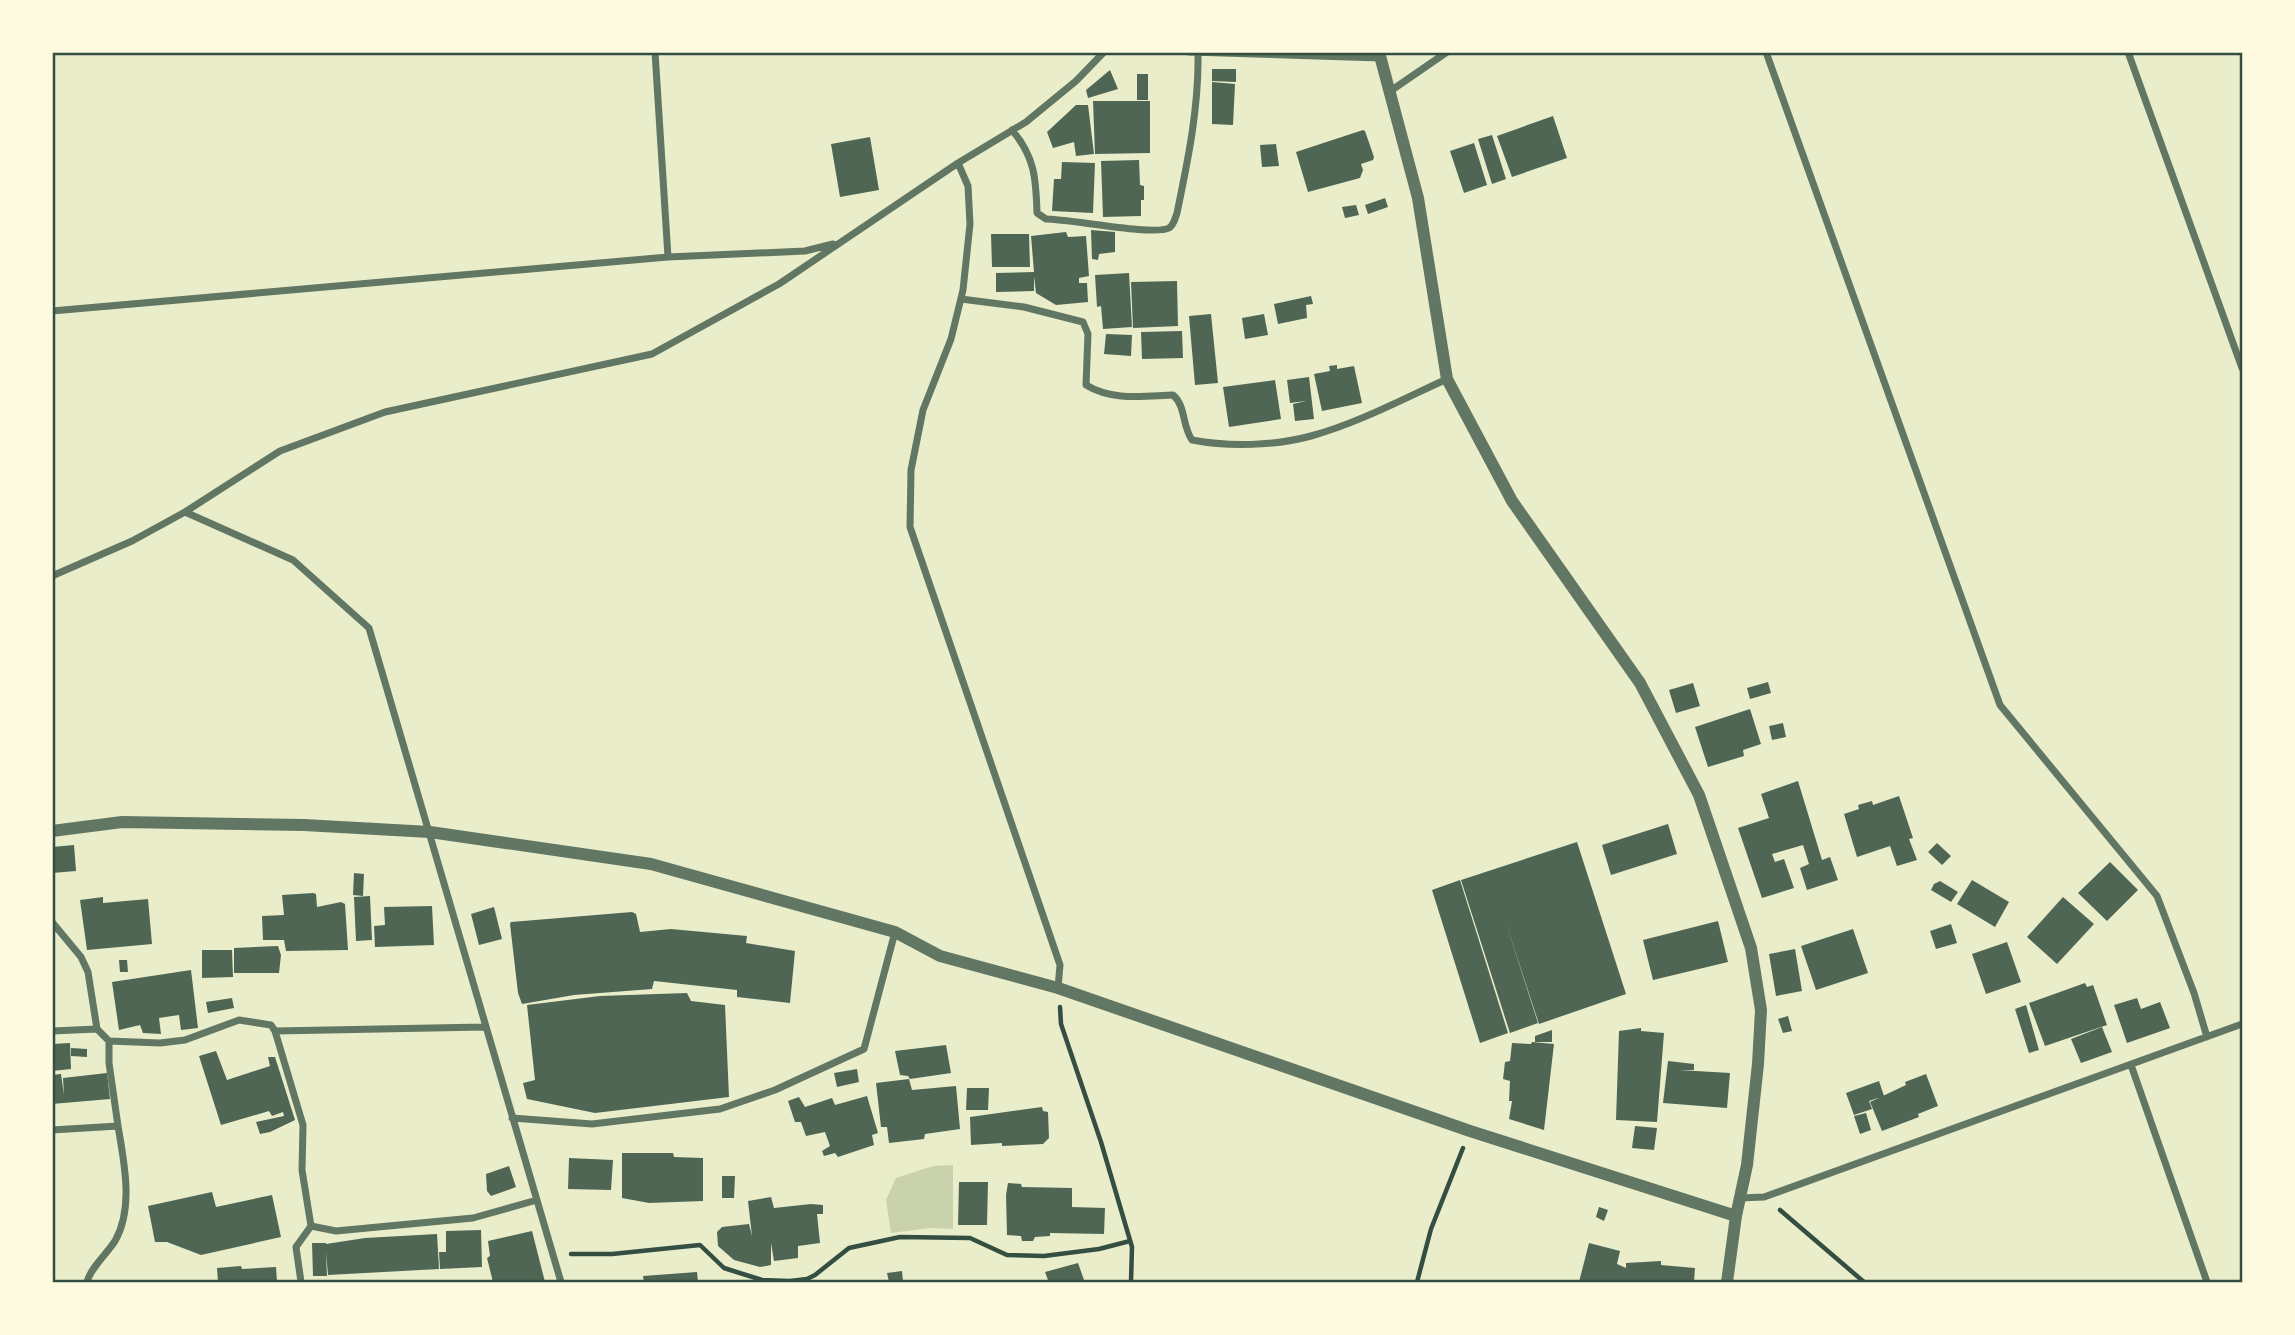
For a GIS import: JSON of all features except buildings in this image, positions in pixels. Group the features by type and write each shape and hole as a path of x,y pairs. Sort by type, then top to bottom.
{"street":[{"path":"655,52 668,257"},
{"path":"52,576 132,541 185,512 280,451 385,412 652,354 779,284 836,243 1012,130 1076,81 1104,52"},
{"path":"1189,52 1380,55 1418,198 1447,379 1512,501 1640,683 1699,795 1751,948 1761,1010 1758,1064 1747,1165 1736,1216 1727,1283"},
{"path":"1389,92 1447,52"},
{"path":"1766,52 2000,705 2157,896 2207,1037"},
{"path":"2128,52 2242,368"},
{"path":"1012,130 1030,156 1040,216 1046,219 1148,230 1169,228 1177,213 1192,137 1199,77 1198,53"},
{"path":"958,163 968,186 970,224 961,299 950,339 923,410 911,470 910,527 1060,965 1058,988"},
{"path":"52,311 668,257 805,251 836,243"},
{"path":"961,299 1024,307 1083,322 1088,334 1086,385 1099,393 1127,397 1172,395 1178,400 1186,432 1192,440 1212,444 1269,443 1309,437 1345,425 1447,379"},
{"path":"185,512 293,560 369,628 561,1283"},
{"path":"52,831 122,822 304,825 429,832 651,864 894,932 940,956 1058,988 1470,1131 1736,1216"},
{"path":"52,922 81,957 88,972 97,1029 109,1041 160,1043 185,1040 239,1020 271,1025 303,1125 302,1170 311,1226 296,1247 301,1283"},
{"path":"512,1118 592,1124 720,1109 764,1094 864,1049 894,932"},
{"path":"1740,1198 1764,1197 2242,1024"},
{"path":"275,1031 484,1027"},
{"path":"52,1031 97,1029"},
{"path":"86,1283 116,1240 126,1193 109,1063 109,1041"},
{"path":"2130,1065 2207,1283"},
{"path":"52,1130 118,1126"},
{"path":"311,1226 336,1231 473,1218 537,1199"}],"path":[{"path":"1058,988 1061,1024 1101,1142 1132,1247 1131,1283"},
{"path":"1418,1283 1431,1229 1470,1131"},
{"path":"1764,1197 1864,1283"},
{"path":"552,1252 598,1254 700,1245 724,1268 762,1280 790,1281 815,1275 849,1248 900,1237 970,1238 1007,1255 1044,1256 1099,1249 1130,1241"}],"green space":[{"path":"953,1165 953,1229 930,1228 891,1233 886,1200 896,1178 933,1166"}]}
